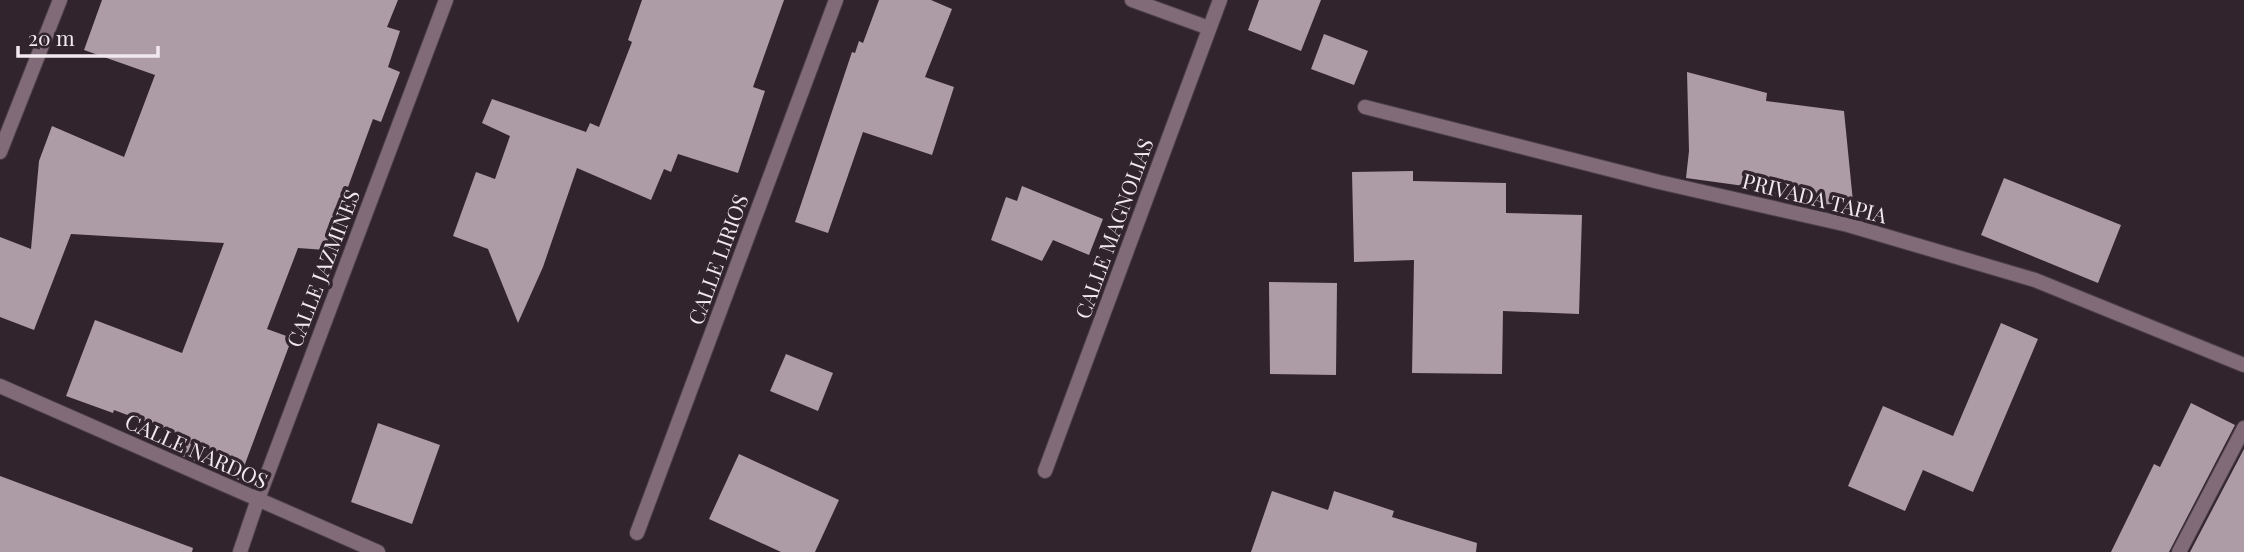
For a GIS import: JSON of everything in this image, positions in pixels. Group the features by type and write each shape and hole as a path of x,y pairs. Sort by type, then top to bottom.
{"street":[{"path":"0,152 60,0"},
{"name":"CALLE JAZMINES","path":"240,552 446,0"},
{"name":"CALLE LIRIOS","path":"637,533 836,0"},
{"path":"1132,0 1209,28"},
{"name":"CALLE MAGNOLIAS","path":"1045,471 1220,0"},
{"name":"PRIVADA TAPIA","path":"1364,107 1660,182 1848,225 1914,244 2035,280 2244,365"},
{"name":"CALLE NARDOS","path":"0,386 378,552"},
{"path":"2179,552 2244,428"}],"building":[{"path":"102,0 398,0 387,27 400,31 388,67 400,72 381,122 373,119 344,198 345,218 339,251 298,248 267,329 292,338 239,480 182,456 189,438 114,410 113,413 66,396 95,320 182,353 224,243 71,234 34,330 0,317 0,237 31,249 39,161 52,126 124,157 155,75 84,50"},
{"path":"642,0 784,0 753,87 765,91 738,173 678,154 671,172 664,169 651,200 577,168 543,267 518,323 488,249 453,236 476,172 495,179 510,136 482,123 492,99 586,132 590,123 599,127 632,42 628,40"},
{"path":"879,0 931,0 952,9 925,77 954,87 932,155 863,132 828,233 795,222 852,52 855,53 859,41 863,43"},
{"path":"1259,0 1321,0 1301,51 1248,30"},
{"path":"1324,34 1368,51 1354,85 1311,69"},
{"path":"1687,72 1767,93 1766,101 1844,111 1853,202 1809,206 1807,203 1783,200 1783,197 1766,196 1766,189 1686,178 1689,151"},
{"path":"1413,171 1413,181 1506,183 1506,213 1582,215 1579,314 1503,311 1502,374 1412,373 1414,260 1354,262 1352,172"},
{"path":"2004,178 2121,225 2098,283 1981,235"},
{"path":"1022,186 1103,219 1089,255 1053,240 1042,261 991,240 1006,197 1017,201"},
{"path":"1269,282 1337,283 1336,375 1270,374"},
{"path":"2001,323 2038,339 1973,492 1923,470 1905,511 1848,486 1883,406 1953,436"},
{"path":"786,354 833,373 818,411 770,391"},
{"path":"2191,403 2235,425 2169,552 2111,552 2154,464 2160,467"},
{"path":"378,423 440,445 412,524 351,502"},
{"path":"2244,449 2244,552 2190,552"},
{"path":"739,454 839,500 815,552 781,552 709,519"},
{"path":"0,476 193,548 192,552 0,552"},
{"path":"1272,491 1328,510 1334,491 1394,511 1392,517 1477,543 1476,552 1251,552"}]}
